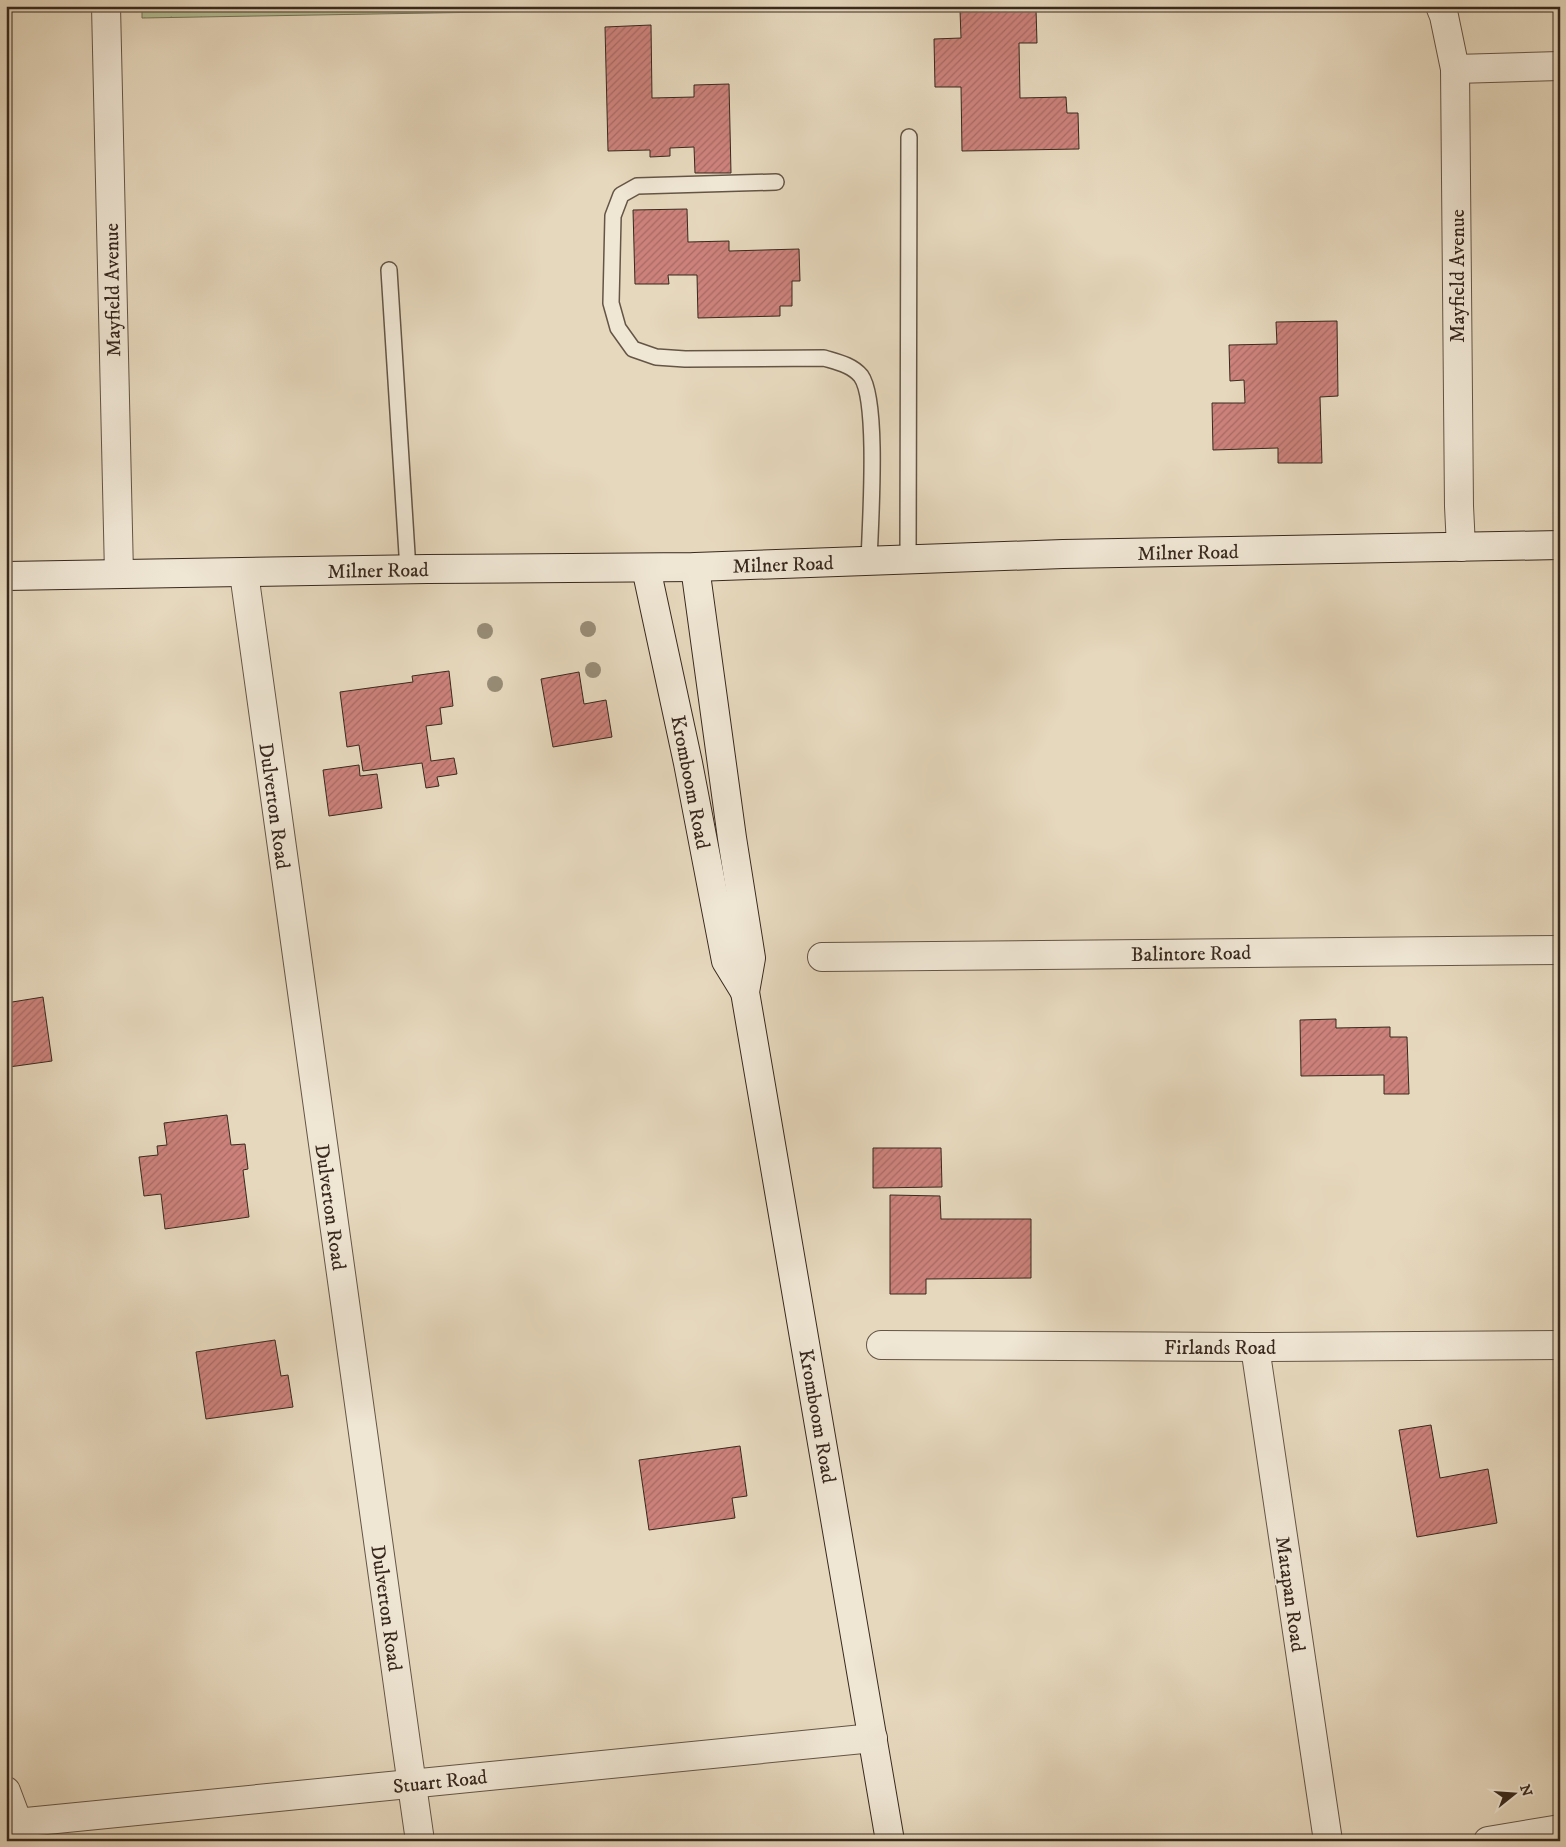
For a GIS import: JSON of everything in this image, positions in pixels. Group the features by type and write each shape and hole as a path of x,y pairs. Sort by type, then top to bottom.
{"street":[{"name":"Mayfield Avenue","path":"106,6 119,574"},
{"name":"Mayfield Avenue","path":"1440,6 1444,16 1455,69 1460,547"},
{"path":"1455,69 1560,66"},
{"name":"Milner Road","path":"6,576 646,568 908,561 1073,554 1560,545"},
{"name":"Kromboom Road","path":"695,567 732,838 751,958 745,992 890,1841"},
{"name":"Kromboom Road","path":"646,568 688,763 726,961 745,992"},
{"name":"Dulverton Road","path":"244,573 420,1841"},
{"name":"Balintore Road","path":"822,957 1560,950"},
{"name":"Firlands Road","path":"881,1345 1255,1347 1560,1345"},
{"name":"Matapan Road","path":"1255,1347 1328,1841"},
{"name":"Stuart Road","path":"16,1829 413,1784 873,1738"},
{"path":"6,1791 16,1829"},
{"path":"1488,1841 1560,1829"}],"lane":[{"path":"908,561 909,137"},
{"path":"776,182 637,186 621,195 613,216 611,303 618,328 633,349 656,357 685,359 824,358 845,364 861,377 868,393 872,425 869,562"},
{"path":"389,270 408,570"}],"green space":[{"path":"142,6 837,6 142,18"}],"building":[{"path":"1036,9 1037,43 1019,43 1020,98 1066,97 1067,113 1078,113 1079,149 962,151 961,87 935,87 934,39 961,38 960,10"},
{"path":"651,25 652,98 694,97 694,85 729,84 731,173 695,173 694,147 670,148 670,156 650,157 650,150 608,151 605,27"},
{"path":"687,209 688,242 729,241 729,251 799,249 800,281 792,281 792,306 780,306 780,316 698,318 697,275 668,275 669,284 635,284 633,210"},
{"path":"1337,321 1338,396 1320,397 1322,463 1278,463 1278,448 1213,450 1212,403 1245,403 1244,380 1230,381 1229,345 1277,344 1276,322"},
{"path":"449,671 453,706 440,708 442,724 426,726 431,761 454,758 457,774 437,777 439,786 426,788 422,763 363,771 359,745 347,747 340,692 413,682 412,676"},
{"path":"579,672 584,704 606,700 612,737 553,747 541,679"},
{"path":"359,765 360,776 377,774 382,808 329,816 323,770"},
{"path":"43,997 52,1061 9,1067 10,1074 6,1075 6,1003"},
{"path":"1336,1019 1336,1028 1390,1027 1390,1037 1407,1037 1409,1094 1384,1094 1384,1075 1301,1076 1300,1020"},
{"path":"227,1115 231,1145 245,1144 248,1169 243,1170 249,1217 165,1229 161,1194 144,1196 139,1157 158,1155 157,1146 167,1145 164,1123"},
{"path":"873,1148 941,1148 942,1187 873,1188"},
{"path":"890,1195 940,1196 941,1219 1031,1219 1031,1278 926,1279 926,1294 890,1294"},
{"path":"275,1340 281,1376 288,1375 293,1407 206,1419 196,1352"},
{"path":"1431,1425 1440,1478 1488,1469 1497,1523 1417,1537 1399,1430"},
{"path":"740,1446 747,1496 732,1498 735,1518 649,1530 639,1460"}]}
